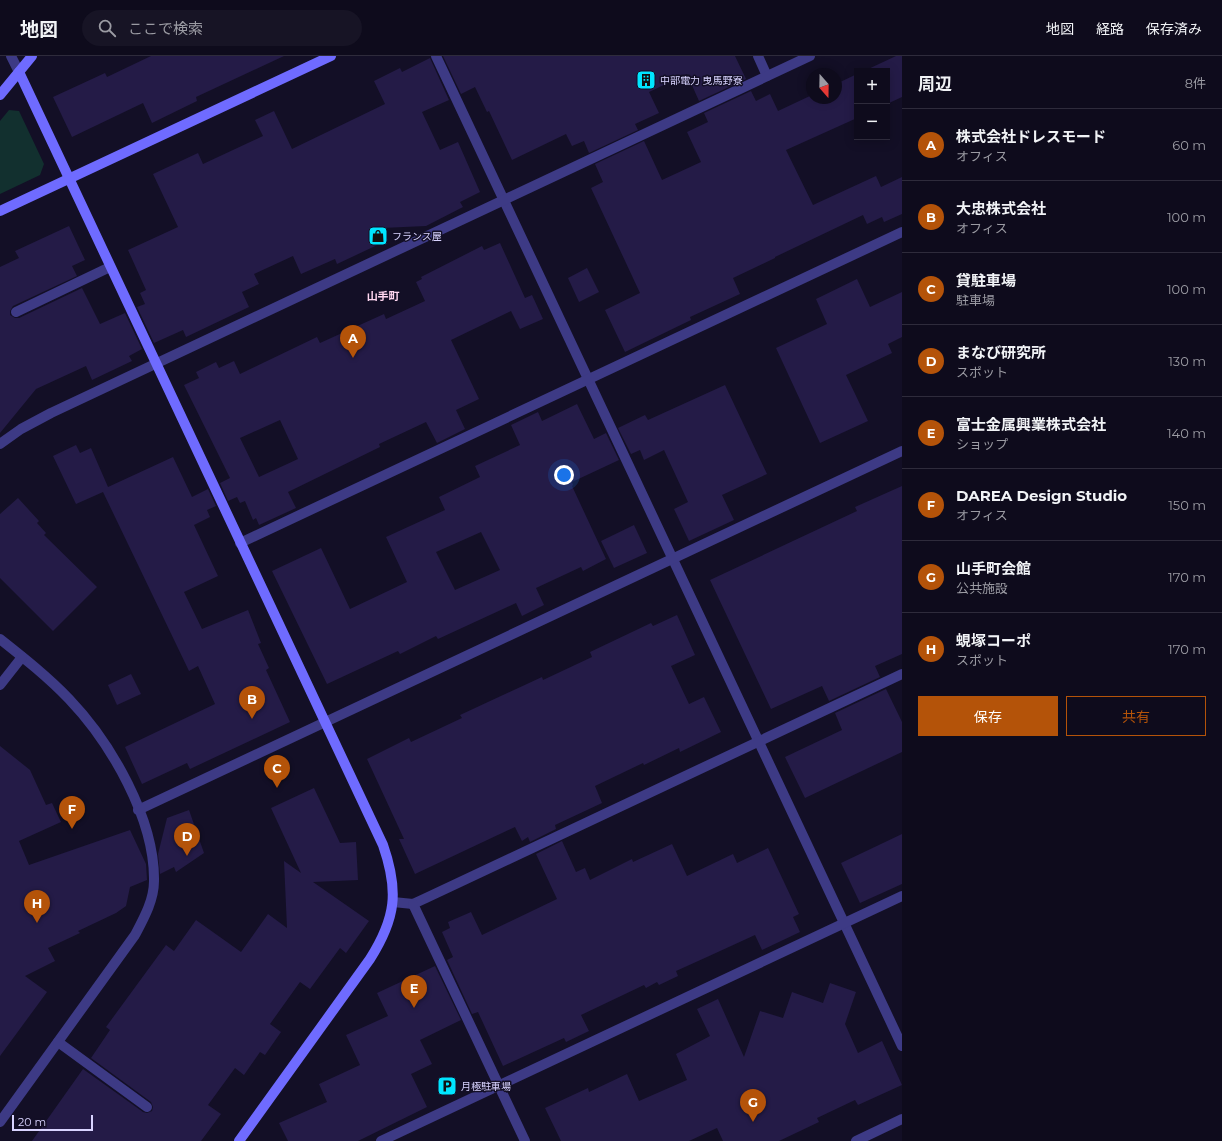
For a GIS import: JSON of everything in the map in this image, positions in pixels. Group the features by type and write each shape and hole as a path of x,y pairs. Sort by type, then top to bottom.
{"street":[{"path":"11,56 383,845 391,868 394,892 393,902 391,916 383,939 240,1141"},
{"path":"0,95 32,56"},
{"path":"0,211 331,56"},
{"path":"436,56 902,1046"},
{"path":"758,56 767,76"},
{"path":"0,444 21,429 51,413 810,56"},
{"path":"240,543 902,232"},
{"path":"16,312 110,267"},
{"path":"138,810 902,451"},
{"path":"0,639 70,699 92,726 112,756 129,786 138,810 152,853 154,882 148,909 135,935 0,1122"},
{"path":"0,685 22,657"},
{"path":"393,902 414,904 902,674"},
{"path":"382,1141 902,896"},
{"path":"414,904 525,1141"},
{"path":"58,1042 148,1107"},
{"path":"856,1141 902,1119"}],"green space":[{"path":"9,110 19,111 44,164 40,175 0,194 0,121"}],"building":[{"path":"151,56 284,56 196,97 197,101 152,123 143,103 72,137 53,97 105,73 107,77"},
{"path":"443,56 735,56 746,79 699,101 687,74 649,92 659,113 635,124 638,130 589,153 584,141 572,146 566,134 512,160 489,111 487,112 475,87 461,94"},
{"path":"896,56 902,56 902,97 890,103 890,68 870,68"},
{"path":"430,58 449,100 422,112 440,150 458,142 480,192 460,202 463,207 426,226 382,228 388,240 337,264 335,259 301,274 293,256 254,274 259,284 242,292 249,307 186,337 183,330 154,343 137,307 145,304 140,293 146,290 128,250 178,227 153,174 198,153 203,164 263,136 255,120 274,111 292,149 385,104 374,81 400,68 402,72"},
{"path":"854,75 854,119 786,150 813,205 876,176 881,187 902,177 902,214 884,222 882,217 867,224 863,215 775,257 733,278 740,294 690,317 691,320 625,352 605,310 640,293 591,188 603,182 595,164 644,141 662,180 701,162 687,132 708,122 704,113 751,91 756,101 770,94 778,111 806,98 806,104 842,104 842,81"},
{"path":"69,226 85,260 72,266 77,276 13,306 10,311 10,315 15,318 19,318 82,288 100,324 125,313 142,349 129,356 132,361 92,380 86,366 36,389 0,433 0,267 19,258 15,251"},
{"path":"500,243 525,298 532,295 543,319 520,329 511,311 451,340 479,399 456,410 465,429 437,443 426,422 379,444 380,447 288,492 296,508 259,525 256,518 253,520 245,501 240,503 237,497 228,501 220,483 230,478 184,385 199,378 196,372 216,362 219,368 234,361 240,374 317,337 320,343 384,314 386,319 425,301 416,282 422,279 421,277 482,246 484,250","holes":["280,420 298,459 259,477 240,438"]},
{"path":"587,268 599,292 579,302 568,278"},
{"path":"857,279 870,307 902,292 902,337 888,344 892,353 846,375 868,421 820,443 776,348 827,324 816,299"},
{"path":"725,385 767,474 722,495 734,520 689,541 674,509 688,502 664,450 644,460 640,450 631,454 618,428 645,415 648,420"},
{"path":"577,404 594,439 606,433 619,460 572,482 572,486 606,559 583,571 581,567 536,588 544,605 522,616 516,603 438,639 436,636 400,654 398,651 327,684 272,571 321,548 350,609 407,582 386,537 445,510 439,497 480,477 475,466 520,445 511,425 538,412 542,421","holes":["481,532 500,570 455,590 436,552"]},
{"path":"76,445 80,453 91,448 108,487 173,457 192,497 208,489 216,506 207,510 210,517 194,525 218,576 184,592 202,629 248,610 261,643 258,644 269,668 266,670 290,722 190,769 187,763 142,784 125,747 215,704 198,666 189,671 103,492 76,504 53,456"},
{"path":"902,486 902,654 875,666 880,677 829,701 822,686 771,709 710,580 857,511 855,507"},
{"path":"18,498 39,521 37,523 46,533 44,535 97,587 53,631 0,578 0,514"},
{"path":"634,525 647,553 614,568 601,541"},
{"path":"677,615 695,655 671,666 689,704 704,697 721,732 680,752 679,748 644,765 643,763 595,786 602,803 555,825 556,829 530,842 528,837 522,841 515,827 415,874 399,839 404,839 367,759 409,738 411,742 462,718 460,715 542,677 543,680 592,657 590,652 651,623 653,626"},
{"path":"131,674 141,694 117,705 108,685"},
{"path":"886,689 902,722 902,752 805,798 785,757 842,730 835,713"},
{"path":"0,746 30,770 46,805 52,803 61,822 19,841 29,865 130,830 146,864 147,880 130,887 126,906 116,913 78,931 80,933 48,948 55,961 25,976 47,992 0,1056"},
{"path":"314,788 340,843 356,842 358,880 313,882 369,921 346,953 340,948 310,989 300,982 270,1024 281,1032 265,1055 260,1052 244,1075 235,1068 208,1105 221,1114 201,1141 32,1141 83,1069 143,1112 147,1113 152,1111 153,1107 151,1102 91,1058 110,1030 106,1027 166,945 174,951 196,920 241,952 268,914 287,928 284,861 301,873 271,808"},
{"path":"189,810 204,853 176,872 174,867 160,874 158,854 167,818"},
{"path":"902,834 902,884 860,903 841,863"},
{"path":"562,841 576,872 585,868 590,880 632,859 633,862 672,844 687,876 733,854 737,863 768,848 799,914 793,917 800,932 762,950 755,935 676,971 678,976 659,985 657,982 646,988 644,985 581,1015 589,1031 566,1042 564,1038 503,1066 478,1012 472,1014 447,960 453,957 442,932 450,928 448,922 471,912 482,935 557,899 536,854"},
{"path":"435,966 461,1020 420,1040 432,1064 411,1074 427,1107 358,1141 288,1141 279,1123 327,1102 319,1084 360,1065 346,1035 388,1016 377,993"},
{"path":"830,983 856,992 845,1024 858,1053 882,1041 902,1085 858,1105 855,1100 817,1118 819,1122 779,1141 723,1141 717,1128 689,1141 561,1141 545,1108 588,1088 589,1092 627,1074 639,1101 687,1080 676,1054 710,1036 697,1009 718,999 744,1057 760,1011 783,1018 792,992 823,1003"}],"place":[{"name":"中部電力 曳馬野寮","path":"646,80"},
{"name":"フランス屋","path":"378,236"},
{"name":"株式会社ドレスモード","path":"353,358"},
{"name":"大忠株式会社","path":"252,719"},
{"name":"貸駐車場","path":"277,788"},
{"name":"DAREA Design Studio","path":"72,829"},
{"name":"まなび研究所","path":"187,856"},
{"name":"蜆塚コーポ","path":"37,923"},
{"name":"富士金属興業株式会社","path":"414,1008"},
{"name":"月極駐車場","path":"447,1086"},
{"name":"山手町会館","path":"753,1122"}],"district":[{"name":"山手町","path":"383,296"}]}
